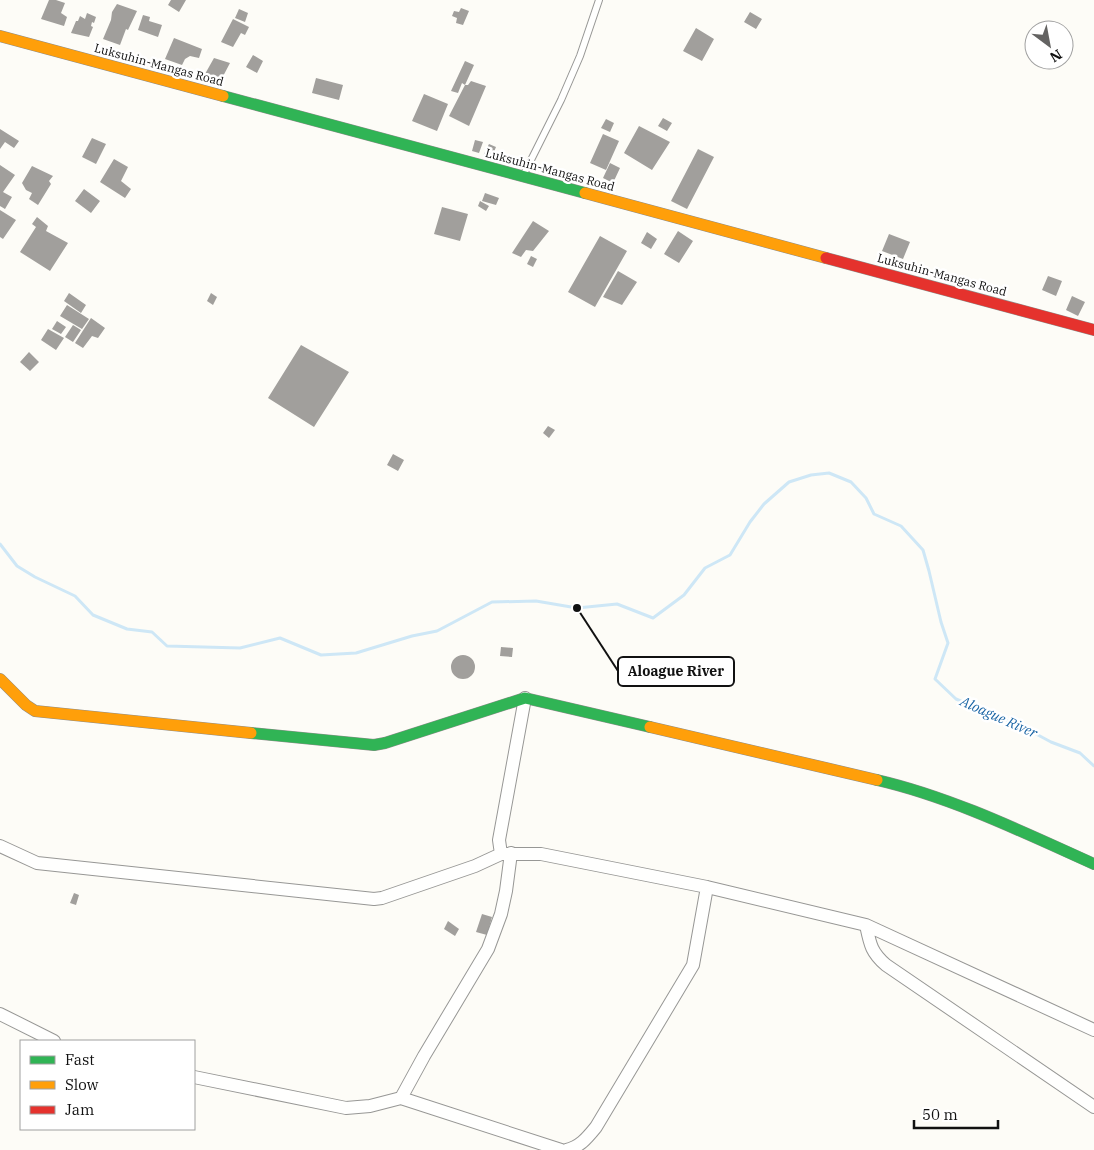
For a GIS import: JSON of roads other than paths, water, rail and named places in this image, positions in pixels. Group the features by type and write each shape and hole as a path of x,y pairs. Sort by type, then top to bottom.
{"street":[{"name":"Luksuhin-Mangas Road","path":"0,36 1094,330"},
{"path":"0,679 26,705 35,711 374,745 386,743 525,698 904,786 1008,825 1094,864"},
{"path":"401,1098 488,948 501,914 506,891 506,853 499,840 525,698"},
{"path":"0,846 37,863 374,899 382,898 475,866 506,853 541,854 706,887 866,925 1094,1030"},
{"path":"566,1150 578,1146 596,1127 693,965 706,887"},
{"path":"866,925 870,946 876,957 886,965 1094,1107"},
{"path":"0,1014 52,1040"},
{"path":"195,1077 346,1108 370,1106 401,1098 561,1150"}],"lane":[{"path":"523,177 561,100 580,56 599,0"}],"waterway":[{"name":"Aloague River","path":"0,544 17,566 35,577 75,596 93,615 127,629 152,632 167,646 240,648 280,638 321,655 356,653 412,636 437,631 492,602 536,601 577,608 617,604 653,618 684,595 705,568 730,555 750,522 764,504 789,482 811,475 829,473 851,482 866,498 874,514 901,526 923,550 948,643 935,679 956,699 1080,753 1094,766"}],"place":[{"name":"Aloague River","path":"577,608"}]}
